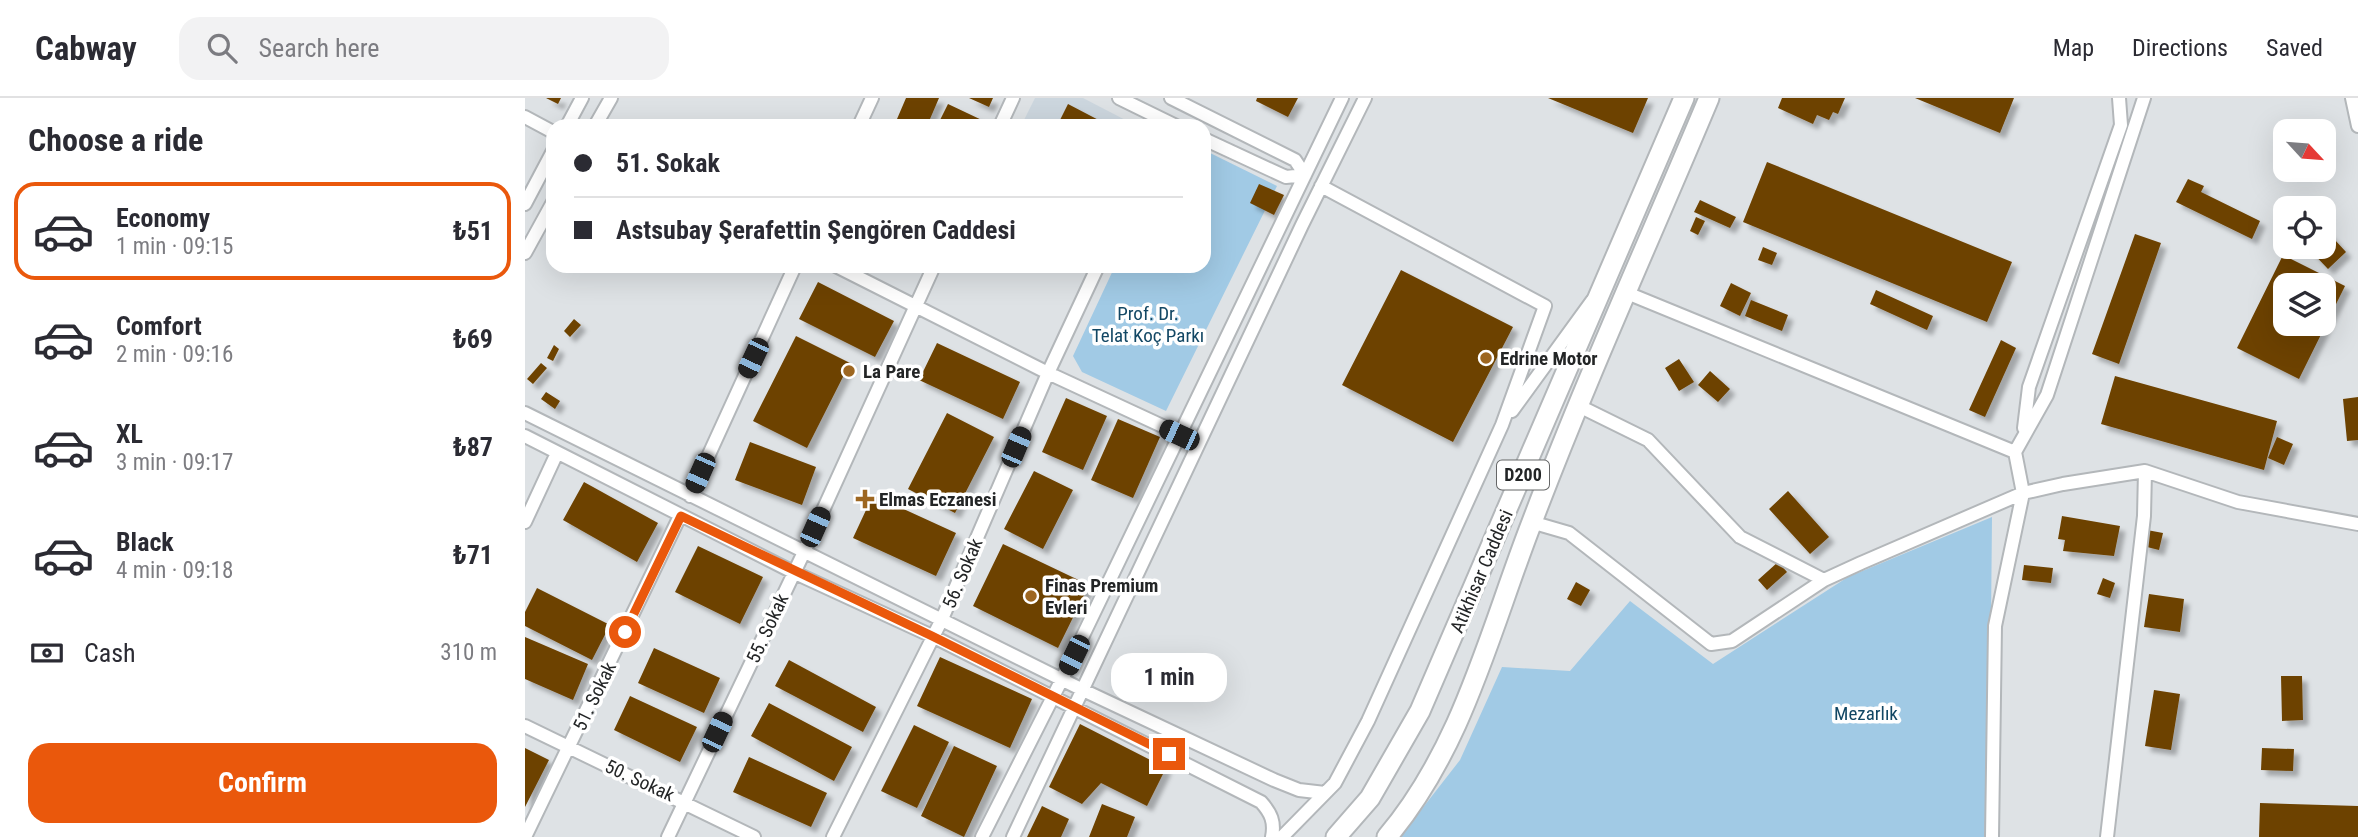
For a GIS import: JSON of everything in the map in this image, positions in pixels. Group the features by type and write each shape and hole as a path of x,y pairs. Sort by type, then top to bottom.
{"highway":[{"name":"Atikhisar Caddesi","path":"1336,837 1376,788 1420,711 1684,98"},
{"name":"Atikhisar Caddesi","path":"1387,837 1413,806 1430,779 1472,691 1531,522 1709,98"}],"street":[{"path":"571,119 582,98"},
{"path":"599,119 611,98"},
{"path":"862,119 872,98"},
{"path":"1003,119 1013,98"},
{"path":"1119,98 1159,119"},
{"path":"1171,98 1295,160 1305,175"},
{"path":"982,837 1051,696 1062,679 1342,98"},
{"path":"1013,837 1085,691 1321,186 1366,98"},
{"path":"2023,435 2029,387 2120,125 2119,98"},
{"path":"1992,837 1995,626 2023,493 2015,452 2047,395 2144,98"},
{"path":"2351,98 2358,125"},
{"path":"525,117 546,128"},
{"path":"1211,142 1286,177 1305,175"},
{"path":"525,204 546,164"},
{"path":"1282,837 1335,783 1369,721 1502,425 1545,306 1321,186"},
{"path":"525,253 546,215"},
{"path":"690,496 792,273"},
{"path":"851,273 1048,373 1199,443"},
{"name":"55. Sokak","path":"668,837 804,552 931,273"},
{"name":"56. Sokak","path":"834,837 942,619 1048,373 1095,273"},
{"path":"1502,425 1584,308 1603,289"},
{"path":"1627,293 2015,452"},
{"path":"1579,406 1648,440 1740,537 1824,580"},
{"path":"525,413 1085,691 1273,780 1299,790 1325,793"},
{"path":"525,436 793,572 1076,707 1261,802 1270,812 1274,824 1272,837"},
{"path":"525,522 557,453"},
{"path":"1531,522 1570,533 1711,644 1732,642 1824,580 2023,493 2145,471 2238,502 2358,524"},
{"path":"2107,837 2144,516 2145,471"},
{"name":"51. Sokak","path":"526,837 681,516"},
{"name":"50. Sokak","path":"525,726 685,801 754,837"}],"shaded area":[{"path":"1035,98 1083,98 1124,119 1024,119"}],"green space":[{"name":"Prof. Dr. Telat Koç Parkı","path":"1211,153 1277,186 1166,411 1082,372 1073,356 1112,273 1211,273"},
{"name":"Mezarlık","path":"1992,517 1989,837 1400,837 1460,760 1502,667 1570,671 1630,601 1713,664 1848,577"}],"building":[{"path":"546,98 561,98 558,104"},
{"path":"906,98 939,98 930,119 897,119"},
{"path":"969,98 993,98 989,107"},
{"path":"1257,98 1298,98 1288,117 1256,101"},
{"path":"1548,98 1648,98 1633,133"},
{"path":"1782,98 1845,98 1838,114 1833,112 1829,120 1817,115 1813,124 1778,108"},
{"path":"1915,98 2014,98 2000,133"},
{"path":"948,104 980,119 940,119"},
{"path":"1068,104 1097,119 1060,119"},
{"path":"1767,162 2012,262 1987,322 1743,222"},
{"path":"2188,179 2204,186 2201,192 2260,221 2252,239 2176,202"},
{"path":"1259,184 1284,195 1274,215 1250,203"},
{"path":"1700,200 1736,217 1730,228 1694,212"},
{"path":"1696,217 1705,221 1698,235 1690,231"},
{"path":"2135,234 2161,243 2119,364 2092,354"},
{"path":"2336,241 2346,252 2328,269 2318,259 2336,259"},
{"path":"1763,247 1777,253 1772,265 1758,260"},
{"path":"2281,259 2291,259 2319,273 2274,273"},
{"path":"1401,270 1513,327 1453,442 1342,385"},
{"path":"2273,275 2273,336 2320,336 2299,379 2237,348"},
{"path":"818,282 894,321 875,357 799,319"},
{"path":"2336,282 2345,286 2336,304"},
{"path":"1731,283 1751,293 1740,316 1720,306"},
{"path":"1876,290 1933,316 1927,330 1870,304"},
{"path":"1751,300 1788,315 1782,331 1745,316"},
{"path":"574,319 581,325 570,337 564,331"},
{"path":"796,336 850,363 807,448 753,421"},
{"path":"2001,340 2016,348 1985,417 1969,410"},
{"path":"937,343 1020,382 1003,419 919,380"},
{"path":"554,345 559,349 553,361 547,358"},
{"path":"1679,359 1694,382 1679,391 1665,368"},
{"path":"541,363 547,368 533,384 527,379"},
{"path":"1710,371 1730,389 1718,402 1698,385"},
{"path":"2115,376 2277,421 2264,470 2101,424"},
{"path":"546,392 560,401 555,409 541,399"},
{"path":"2358,397 2358,440 2347,441 2343,399"},
{"path":"1066,398 1107,416 1083,470 1042,452"},
{"path":"947,413 994,437 955,513 908,489"},
{"path":"1118,419 1160,437 1133,498 1091,480"},
{"path":"2277,437 2293,444 2284,465 2268,458"},
{"path":"750,442 816,467 802,505 735,480"},
{"name":"Finas Premium Evleri","path":"1034,471 1073,490 1043,549 1004,529"},
{"path":"584,482 658,523 637,562 563,520"},
{"path":"1788,491 1829,537 1810,554 1769,509"},
{"path":"873,495 956,533 936,576 853,538"},
{"path":"2062,516 2120,526 2114,556 2063,551 2065,540 2058,539"},
{"path":"2147,530 2163,533 2159,550 2143,546"},
{"name":"Finas Premium Evleri","path":"1003,544 1089,585 1058,648 973,606"},
{"path":"698,546 763,577 740,624 675,592"},
{"path":"1778,562 1787,572 1767,590 1758,580"},
{"path":"2024,565 2053,568 2051,583 2022,580"},
{"path":"2103,578 2115,583 2110,598 2097,594"},
{"path":"1576,582 1590,590 1581,606 1567,599"},
{"path":"537,588 610,625 592,660 525,626 525,612"},
{"path":"2149,594 2184,599 2180,632 2144,627"},
{"path":"525,637 588,664 573,700 525,679"},
{"path":"654,648 720,678 704,713 638,683"},
{"path":"940,657 1032,699 1010,748 917,706"},
{"path":"789,660 876,707 863,732 775,686"},
{"path":"2281,676 2302,676 2303,720 2282,721"},
{"path":"2154,690 2180,694 2171,750 2145,746"},
{"path":"630,696 697,727 680,762 614,730"},
{"path":"769,703 852,747 834,781 751,736"},
{"path":"1080,724 1166,768 1147,806 1101,783 1082,804 1049,787"},
{"path":"914,725 949,742 917,808 881,791"},
{"path":"954,746 997,766 964,837 921,816"},
{"path":"525,748 549,760 525,807"},
{"path":"2262,748 2294,749 2293,771 2261,770"},
{"path":"749,757 827,793 811,827 733,792"},
{"path":"2260,803 2358,806 2358,837 2259,837"},
{"path":"1102,804 1135,817 1127,837 1089,837"},
{"path":"1042,806 1069,819 1061,837 1027,837"}],"place":[{"name":"Edrine Motor","path":"1486,358"},
{"name":"La Pare","path":"849,371"},
{"name":"Elmas Eczanesi","path":"865,499"},
{"name":"Finas Premium Evleri","path":"1031,596"}],"route":[{"path":"625,632 681,516 793,572 932,636 1169,754"}]}
